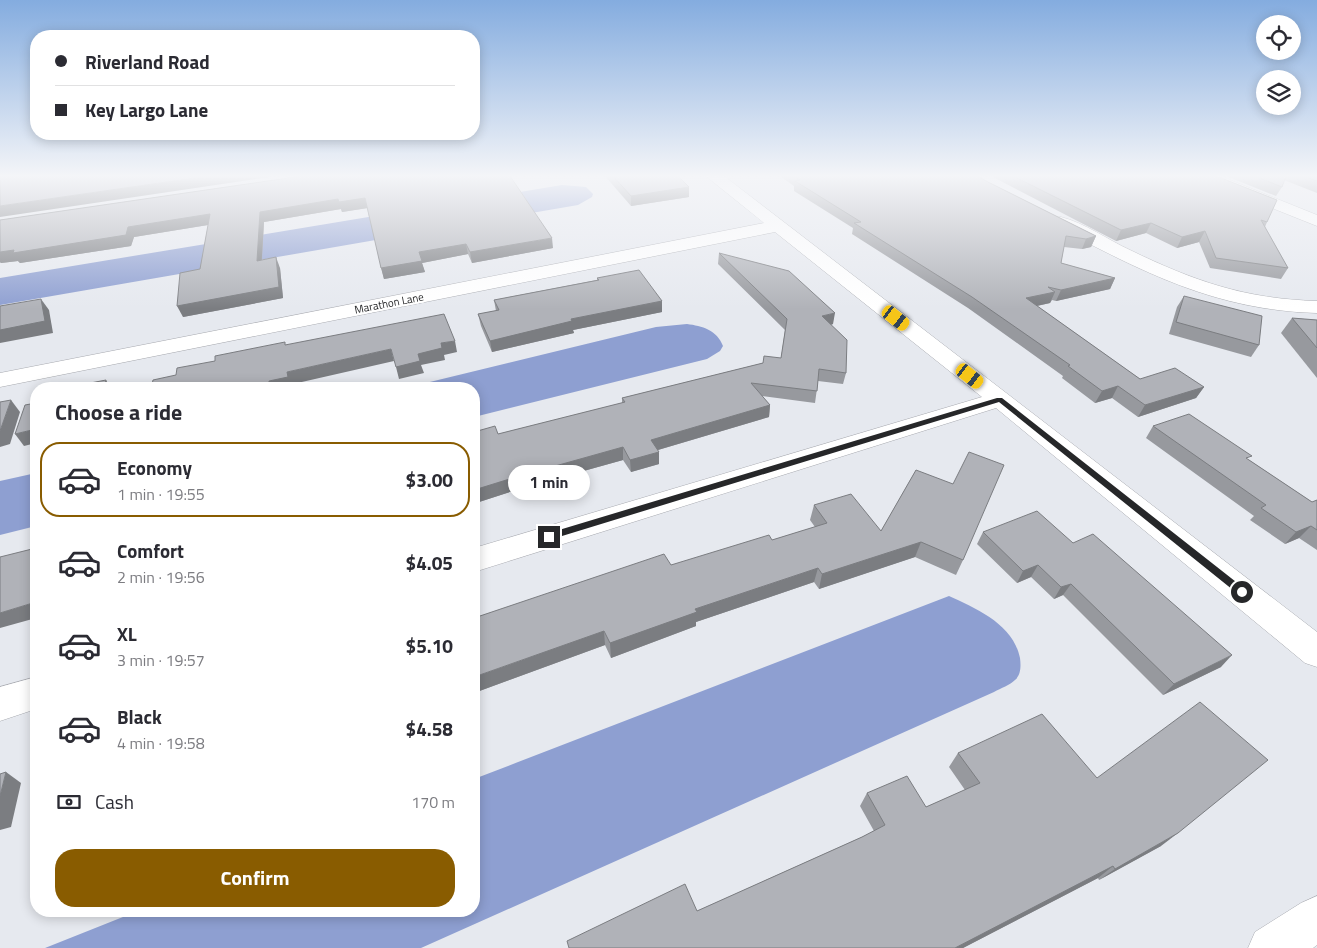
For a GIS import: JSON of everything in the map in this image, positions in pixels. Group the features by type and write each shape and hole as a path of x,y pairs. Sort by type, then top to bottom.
{"street":[{"path":"771,220 1000,399 1317,652"},
{"path":"1058,220 1149,268 1200,289 1289,308 1317,307"},
{"name":"Marathon Lane","path":"0,380 778,226"},
{"path":"480,558 1000,399"},
{"path":"0,704 30,695"},
{"path":"1272,948 1317,919"}],"water":[{"path":"349,220 490,220 0,305 0,278"},
{"path":"687,324 698,326 717,336 723,346 720,351 707,359 480,416 480,382 430,382 656,327"},
{"path":"30,474 30,528 0,535 0,481"},
{"path":"949,596 982,612 1002,627 1016,646 1020,658 1017,678 994,692 421,948 45,948 123,917 480,917 480,777"}],"building":[{"path":"0,220 171,220 128,227 126,235 13,253 14,250 0,252"},
{"path":"209,220 259,220 257,261 276,257 279,287 177,306 180,273 200,269"},
{"path":"370,220 540,220 552,238 470,252 466,244 419,252 422,261 381,268"},
{"path":"858,220 1064,220 1096,236 1086,239 1066,236 1061,263 1115,278 1061,290 1048,287 1055,292 1026,298 1140,379 1175,368 1204,387 1145,405 1118,386 1102,391 1068,366 1070,365 972,297 854,223 861,222"},
{"path":"1101,220 1261,220 1288,268 1216,258 1205,231 1182,237 1151,223 1121,230"},
{"path":"719,253 789,271 835,313 822,316 847,340 846,373 819,369 817,391 751,383 770,405 651,440 659,452 630,460 623,447 480,488 480,430 495,426 498,434 625,402 622,398 763,363 764,356 781,358 787,319"},
{"path":"639,270 662,301 571,319 572,321 490,341 478,314 499,310 494,300 599,280 597,278"},
{"path":"1184,296 1262,316 1259,345 1176,322"},
{"path":"41,299 45,321 0,330 0,306"},
{"path":"444,314 455,341 441,343 442,348 418,354 420,361 396,367 391,349 287,372 288,377 269,382 153,382 153,380 176,375 177,368 215,361 215,356 285,342 285,345"},
{"path":"1292,318 1317,320 1317,348"},
{"path":"11,400 0,431 0,402"},
{"path":"30,404 30,430 15,434 25,405"},
{"path":"1189,414 1252,456 1246,458 1312,502 1317,500 1317,530 1311,526 1296,532 1261,508 1266,505 1153,426"},
{"path":"969,452 1004,465 963,560 921,542 822,574 818,568 695,609 697,612 610,643 604,631 480,675 480,616 664,554 671,565 769,535 772,540 827,523 814,505 851,494 881,531 916,470 953,484"},
{"path":"1037,511 1073,543 1093,534 1232,655 1174,684 1071,584 1061,587 1038,565 1023,571 983,532"},
{"path":"30,550 30,604 0,613 0,557"},
{"path":"1200,702 1268,760 1178,833 1115,869 1113,866 955,948 569,948 567,941 685,884 697,911 862,837 885,825 867,793 907,776 926,807 980,783 958,753 1042,714 1097,778"},
{"path":"6,772 0,796 0,774"}],"route":[{"path":"549,537 1000,399 1242,592"}]}
